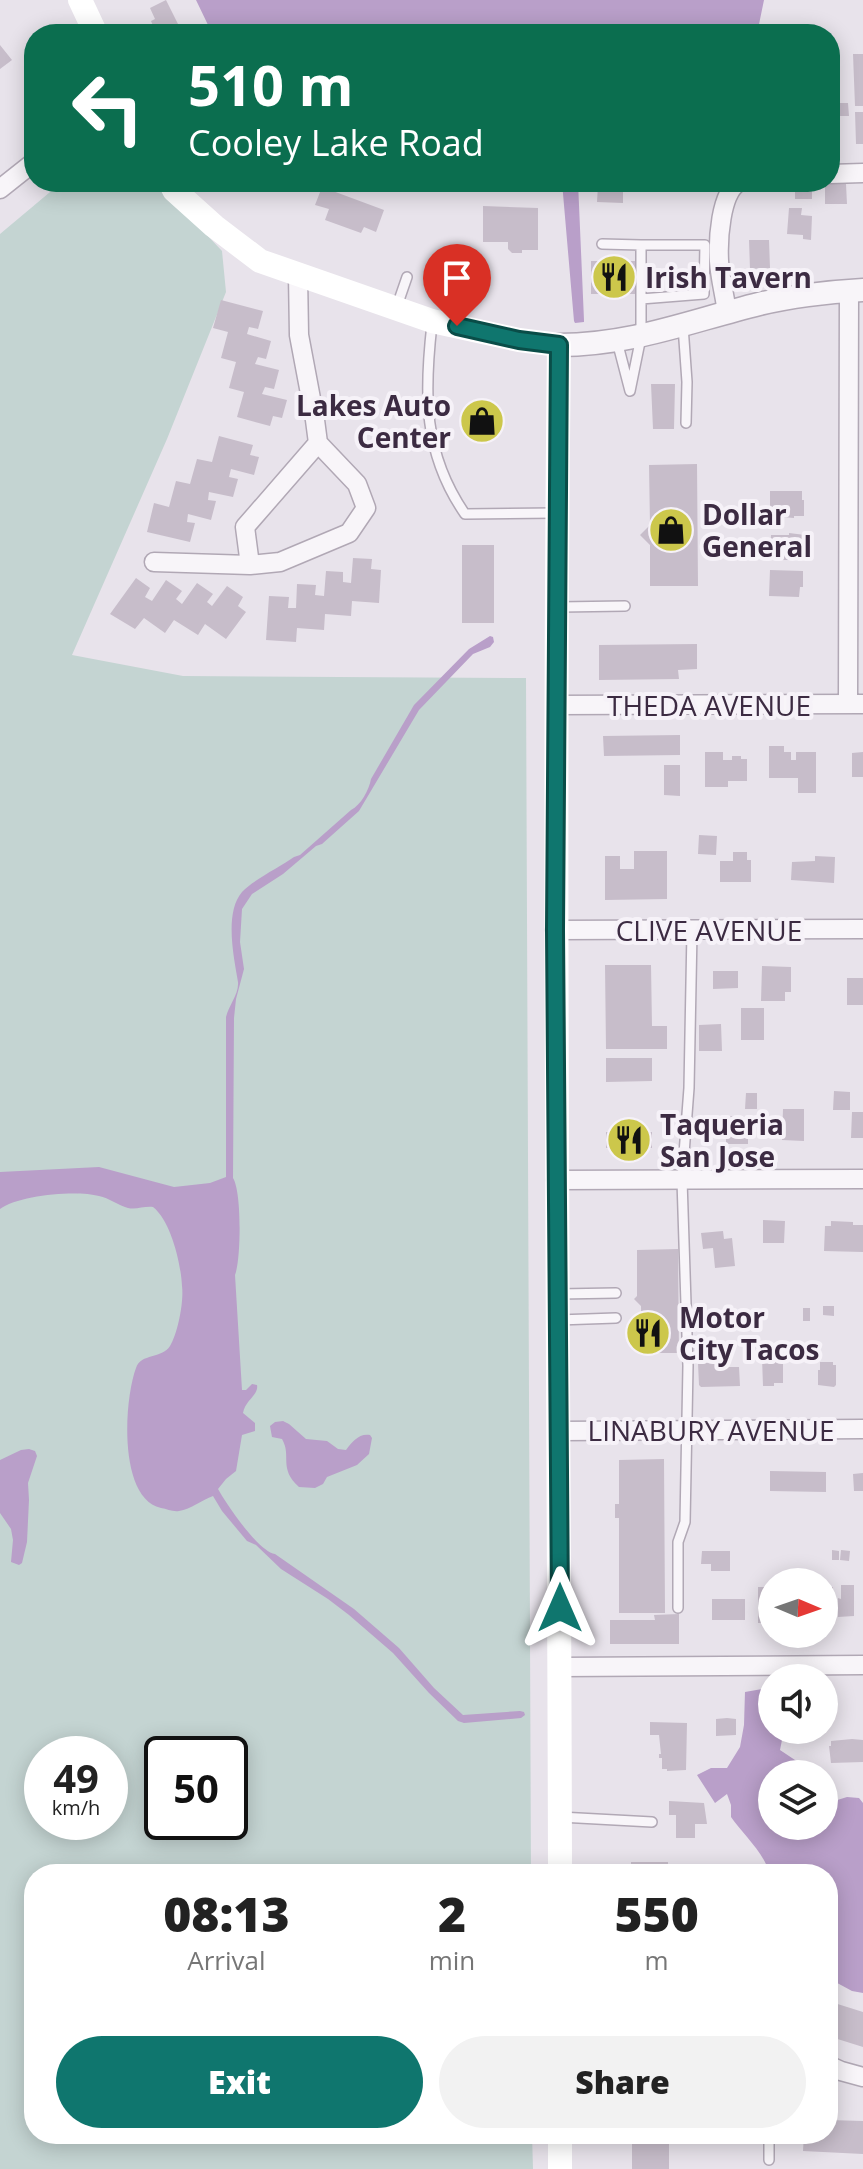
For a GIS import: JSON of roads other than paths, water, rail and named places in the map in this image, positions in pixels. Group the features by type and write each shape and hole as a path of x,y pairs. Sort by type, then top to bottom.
{"main road":[{"path":"80,0 91,24"},
{"path":"176,192 260,261 432,321 519,340 559,345 555,930 560,1864"},
{"path":"560,2144 560,2169"}],"street":[{"path":"0,189 24,170"},
{"path":"840,174 863,173"},
{"path":"727,313 712,264 725,200 730,192"},
{"path":"154,562 250,565 280,562 349,533 366,508 357,484 318,443 299,335 298,275"},
{"path":"559,345 641,337 790,298 856,291 856,704"},
{"path":"250,565 245,527 318,443"},
{"name":"THEDA AVENUE","path":"556,705 856,704"},
{"name":"CLIVE AVENUE","path":"555,930 863,929"},
{"path":"556,1180 863,1179"},
{"name":"LINABURY AVENUE","path":"560,1431 863,1429"},
{"path":"560,1667 863,1665"},
{"path":"838,2070 863,2077"}],"lane":[{"path":"602,244 705,245 712,264 704,294 641,299"},
{"path":"617,341 630,391 641,337 641,245"},
{"path":"396,309 407,277"},
{"path":"432,321 427,400 433,441 450,492 465,514 557,513"},
{"path":"683,326 686,423"},
{"path":"556,607 625,606"},
{"path":"678,1608 678,1542 685,1522 688,1366 682,1180 689,1088 692,931"},
{"path":"558,1294 616,1293"},
{"path":"558,1320 616,1318"},
{"path":"560,1817 652,1822"},
{"path":"769,2144 769,2160"}],"place":[{"name":"Irish Tavern","path":"614,277"},
{"name":"Lakes Auto Center","path":"482,421"},
{"name":"Dollar General","path":"671,530"},
{"name":"Taqueria San Jose","path":"629,1140"},
{"name":"Motor City Tacos","path":"648,1333"}]}
